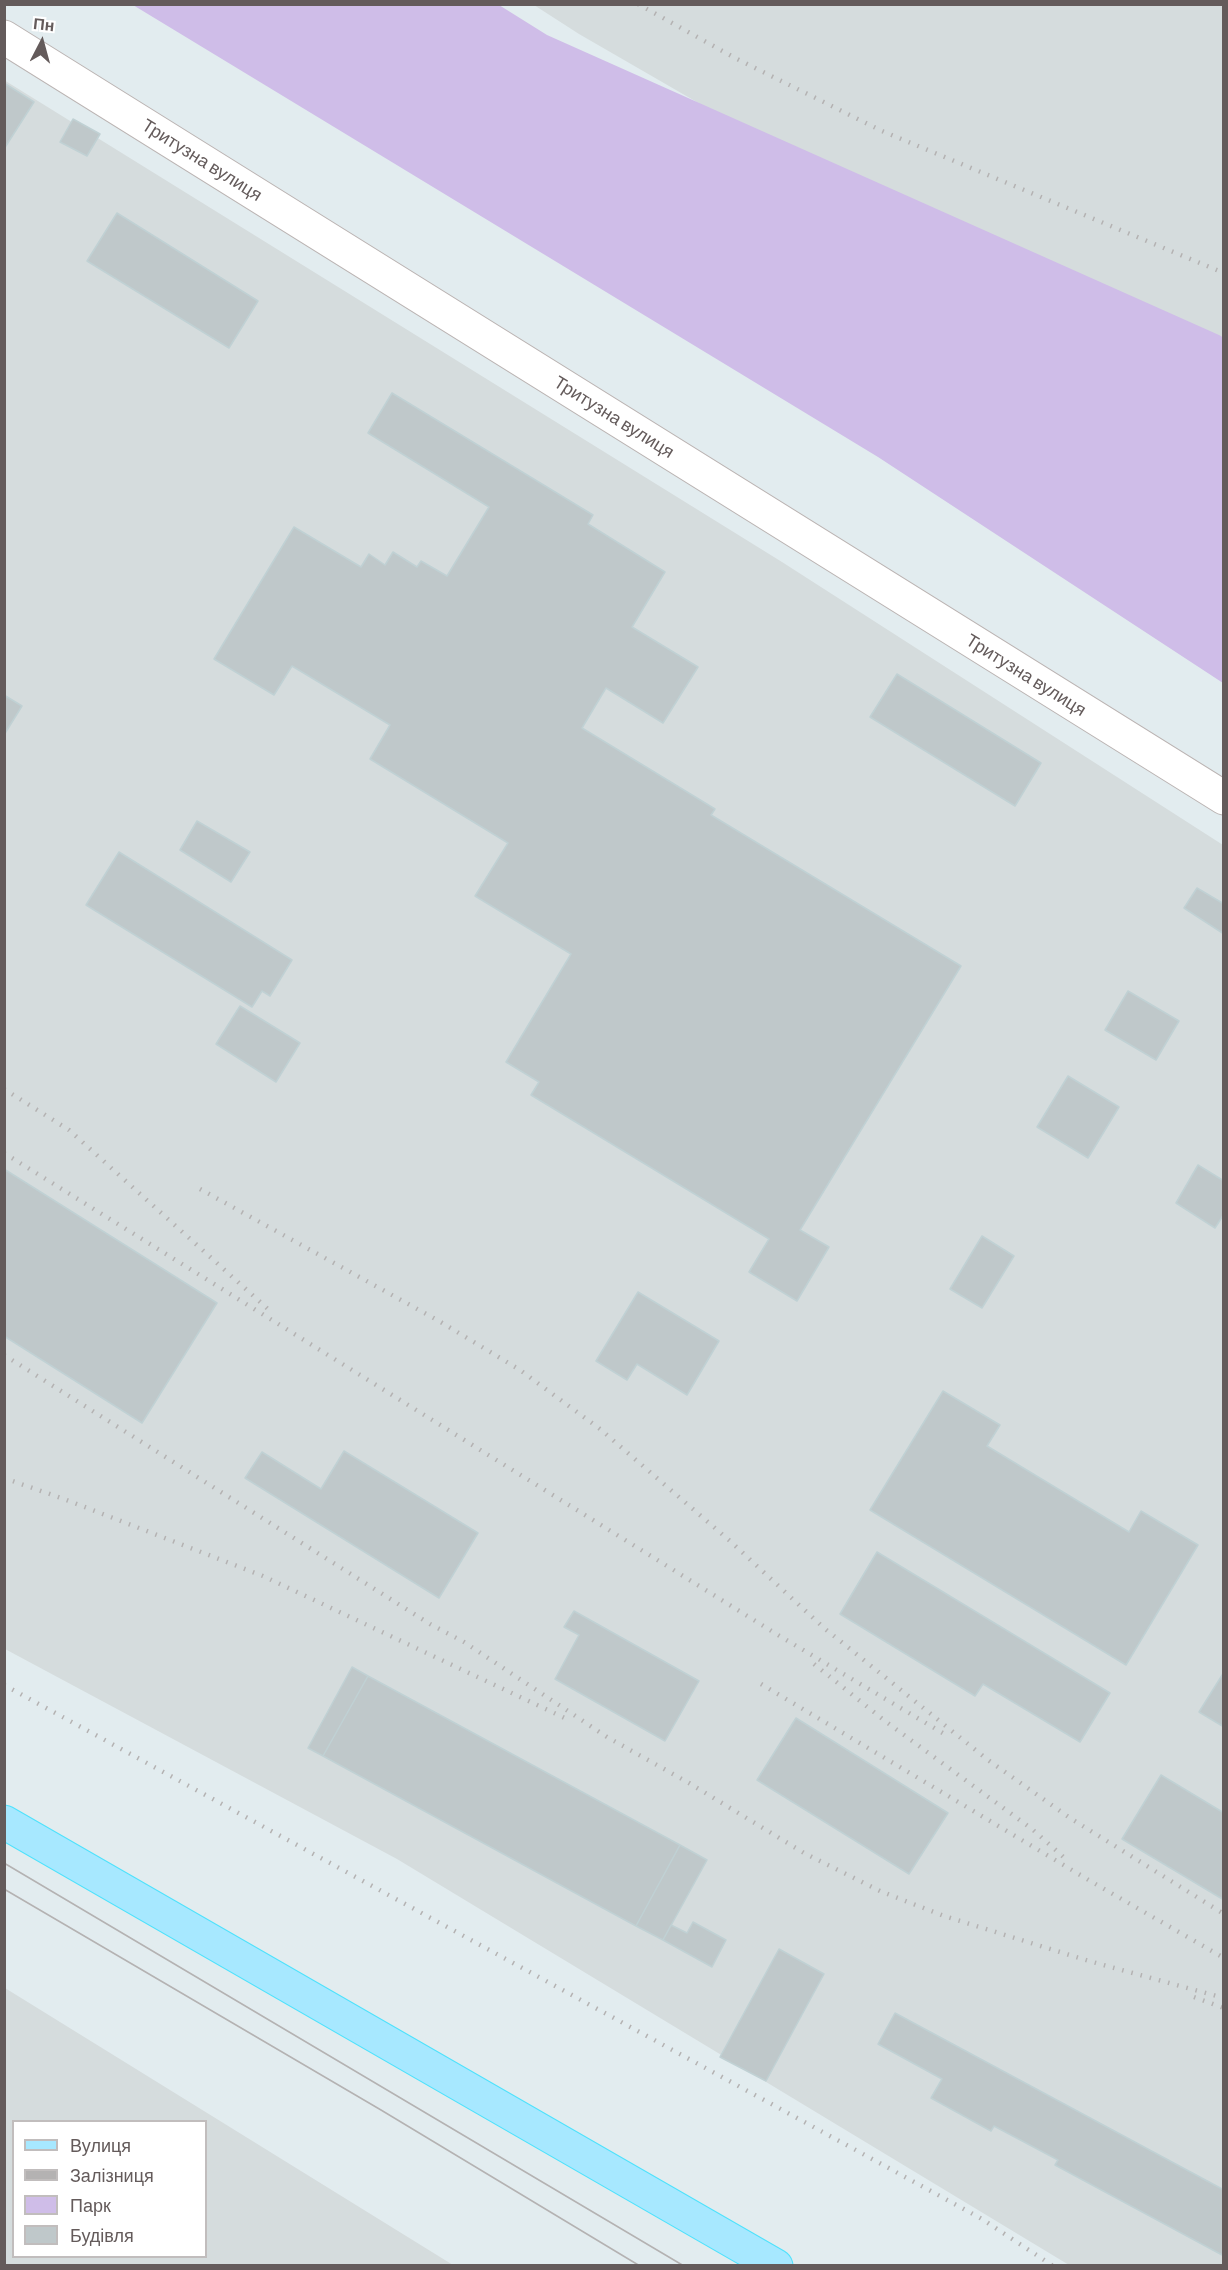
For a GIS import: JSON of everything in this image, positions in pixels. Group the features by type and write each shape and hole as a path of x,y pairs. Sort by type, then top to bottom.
{"main road":[{"path":"4,1822 776,2265"}],"street":[{"name":"Тритузна вулиця","path":"4,37 1224,798"}],"shaded area":[{"path":"534,5 1223,5 1223,406 579,34"},
{"path":"4,80 782,562 1223,845 1223,2265 1069,2265 397,1859 5,1649"},
{"path":"5,1988 453,2265 5,2265"}],"green space":[{"path":"133,5 499,5 547,35 1224,338 1223,683 878,457"}],"building":[{"path":"4,83 34,102 4,149"},
{"path":"73,119 100,134 87,156 60,142"},
{"path":"117,213 258,301 229,348 87,261"},
{"path":"392,393 593,515 588,524 665,572 632,627 698,667 663,723 606,688 582,728 715,809 711,815 961,966 800,1230 829,1247 797,1301 749,1272 769,1239 531,1095 539,1082 506,1062 571,954 475,896 508,843 370,759 390,725 292,666 274,695 214,659 294,527 361,567 369,554 385,565 393,552 417,567 421,561 447,576 489,507 368,433"},
{"path":"897,674 1041,763 1015,806 870,717"},
{"path":"4,695 22,706 4,735"},
{"path":"197,821 250,852 231,882 180,850"},
{"path":"119,852 292,960 270,996 262,991 252,1007 86,905"},
{"path":"1197,888 1224,904 1224,934 1184,908"},
{"path":"1128,991 1179,1021 1156,1060 1105,1030"},
{"path":"240,1006 300,1043 276,1082 216,1044"},
{"path":"1068,1076 1119,1107 1088,1158 1037,1127"},
{"path":"1198,1165 1224,1181 1224,1214 1215,1228 1176,1203"},
{"path":"4,1169 217,1303 142,1423 4,1336"},
{"path":"982,1236 1014,1256 982,1308 950,1289"},
{"path":"638,1292 719,1341 687,1395 637,1364 627,1380 596,1361"},
{"path":"943,1391 1000,1425 987,1446 1129,1532 1141,1511 1198,1545 1126,1665 870,1510"},
{"path":"344,1451 478,1533 439,1598 245,1478 262,1452 321,1489"},
{"path":"877,1552 1110,1693 1080,1742 983,1684 975,1696 840,1614"},
{"path":"574,1611 699,1681 665,1741 555,1679 579,1635 564,1627"},
{"path":"352,1667 368,1676 323,1756 308,1748"},
{"path":"1224,1672 1224,1727 1199,1712"},
{"path":"368,1676 680,1845 636,1926 323,1756"},
{"path":"796,1718 948,1813 909,1874 757,1780"},
{"path":"1161,1775 1224,1813 1224,1900 1122,1839"},
{"path":"680,1845 707,1860 663,1940 636,1926"},
{"path":"693,1922 726,1940 712,1967 663,1940 671,1925 687,1933"},
{"path":"779,1949 824,1974 766,2081 720,2057"},
{"path":"895,2013 1224,2190 1224,2256 1055,2165 1058,2160 994,2126 991,2131 931,2098 942,2079 878,2044"}],"tram line":[{"path":"4,1863 684,2266"},
{"path":"4,1889 381,2110 640,2266"}],"railway":[{"path":"638,4 735,58 882,131 1224,273"},
{"path":"4,1089 69,1130 268,1309"},
{"path":"4,1153 778,1635 946,1735"},
{"path":"200,1189 439,1321 520,1370 600,1429 730,1541 824,1628 988,1760 1070,1818 1224,1914"},
{"path":"4,1355 430,1624 464,1642 607,1737 689,1783 804,1853 880,1891 944,1916 1089,1961 1224,1998"},
{"path":"4,1478 263,1576 569,1720"},
{"path":"814,1664 885,1721 1032,1829 1068,1861"},
{"path":"761,1684 1092,1882 1224,1958"},
{"path":"4,1685 982,2219 1053,2266"},
{"path":"1194,1997 1224,2008"}]}
